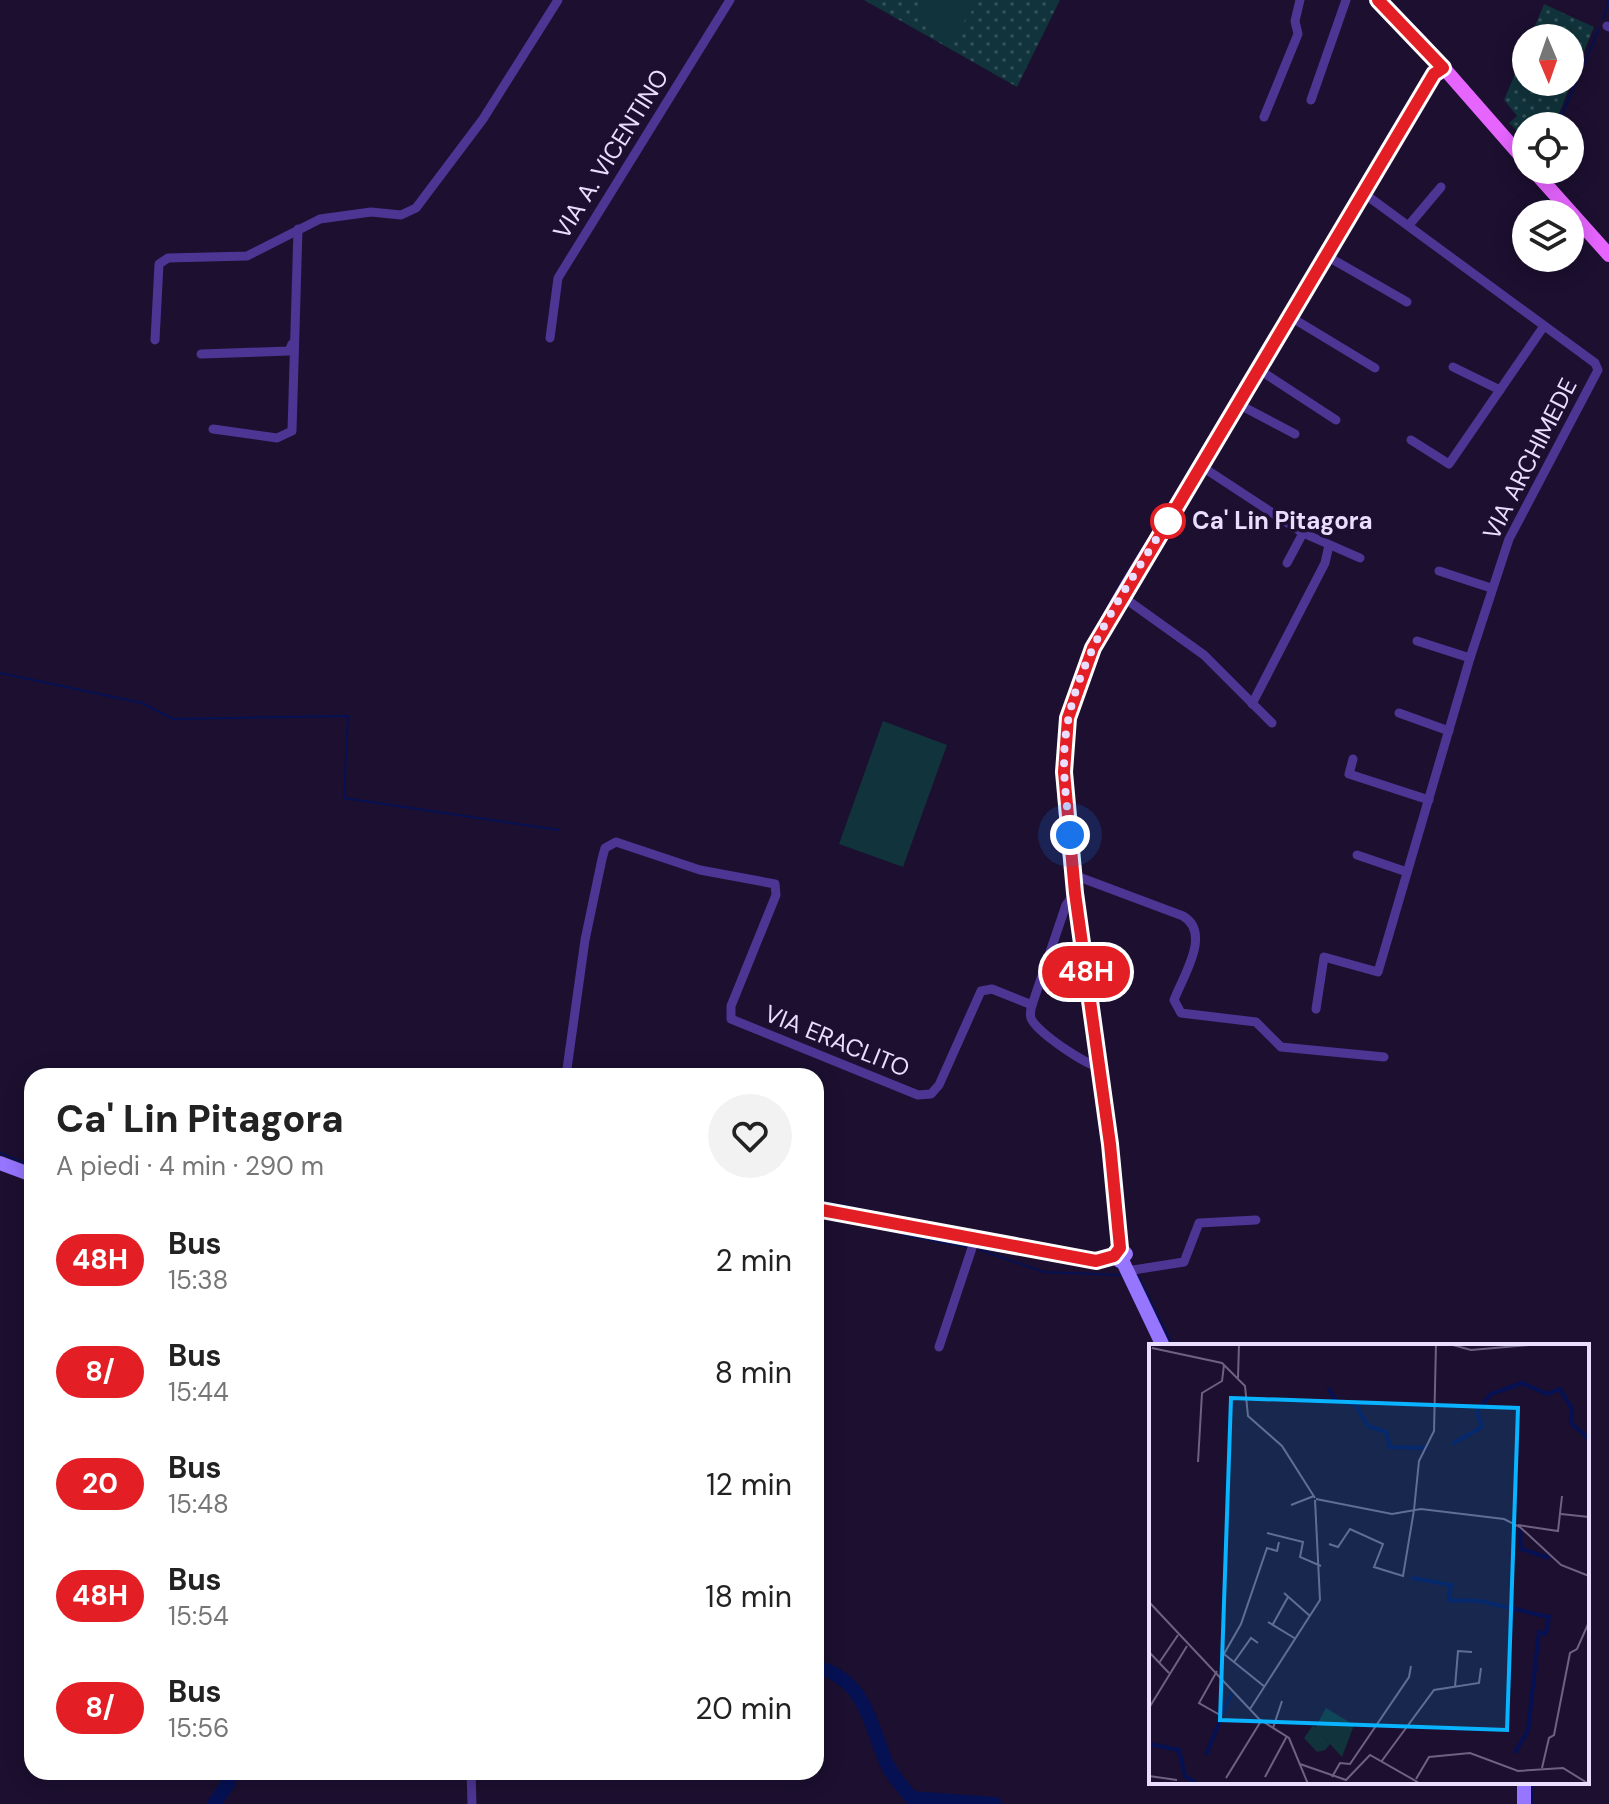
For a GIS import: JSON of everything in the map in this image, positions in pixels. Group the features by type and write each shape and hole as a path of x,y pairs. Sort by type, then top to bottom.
{"main road":[{"path":"1378,0 1512,146"},
{"path":"1546,184 1609,255"}],"street":[{"path":"155,340 159,264 177,256 247,256 266,250 320,219 371,212 401,215 416,208 483,119 558,0"},
{"name":"VIA A. VICENTINO","path":"550,338 558,278 730,0"},
{"path":"1264,117 1298,34 1295,21 1300,0"},
{"path":"1311,100 1346,0"},
{"path":"1162,1344 1121,1259 1100,1067 1074,886 1064,772 1068,718 1086,664 1123,597 1362,192 1434,74 1443,68"},
{"path":"1409,225 1441,187"},
{"name":"VIA ARCHIMEDE","path":"1316,1009 1324,957 1378,972 1491,588 1509,539 1535,486 1598,370 1595,363 1362,192"},
{"path":"213,429 277,438 292,431 298,229"},
{"path":"1325,255 1407,302"},
{"path":"1289,316 1375,368"},
{"path":"1411,440 1449,464 1544,326"},
{"path":"201,354 289,351 294,341"},
{"path":"1455,364 1500,390"},
{"path":"1258,369 1336,420"},
{"path":"1238,404 1295,434"},
{"path":"1201,466 1303,533 1360,558"},
{"path":"1287,563 1303,533"},
{"path":"1252,704 1325,563 1329,545"},
{"path":"1439,571 1491,588"},
{"path":"1123,597 1204,655 1272,723"},
{"path":"1417,641 1470,658"},
{"path":"1399,713 1449,731"},
{"path":"1353,759 1349,774 1429,800"},
{"name":"VIA ERACLITO","path":"567,1068 585,940 602,859 608,845 616,842 700,870 775,884 774,902 735,995 731,1019 918,1095 931,1094 939,1085 981,991 992,989 1032,1005"},
{"path":"1357,855 1407,872"},
{"path":"1100,1067 1083,1061 1037,1027 1031,1017 1032,1005 1066,905 1079,877 1189,920 1197,939 1174,1000 1176,1010 1181,1013 1256,1022 1281,1047 1384,1057"},
{"path":"0,1163 24,1172"},
{"path":"824,1211 974,1244 1096,1261 1184,1262 1197,1226 1205,1221 1256,1220"},
{"path":"939,1347 974,1244"},
{"path":"471,1780 472,1804"}],"green space":[{"path":"864,0 1060,0 1017,87"},
{"path":"923,0 980,0 950,40 914,12"},
{"path":"1544,4 1594,27 1584,52 1584,24 1536,24"},
{"path":"1512,81 1512,96 1566,96 1560,112 1514,112 1504,100"},
{"path":"883,721 947,745 903,867 839,844"}],"waterway":[{"path":"1603,19 1609,1"},
{"path":"1563,112 1599,29"},
{"path":"0,673 142,703 173,719 348,716 344,798 559,830"},
{"path":"0,1153 24,1163"},
{"path":"824,1202 895,1216"},
{"path":"903,1235 967,1247"},
{"path":"978,1249 1044,1272 1120,1275"},
{"path":"1138,1276 1172,1344"},
{"path":"824,1670 845,1681 855,1692 863,1704 888,1767 912,1798 995,1804"},
{"path":"214,1804 229,1780"},
{"path":"1532,1784 1532,1804"}],"bus line":[{"name":"48H","path":"824,1210 1096,1261 1114,1256 1120,1248 1110,1144 1075,893 1064,772 1068,718 1079,680 1093,648 1384,155 1434,74 1443,68 1378,0"}],"place":[{"name":"Ca' Lin Pitagora","path":"1168,521"}],"route":[{"path":"1070,835 1064,756 1068,718 1079,680 1093,648 1174,510 1168,521"}]}
